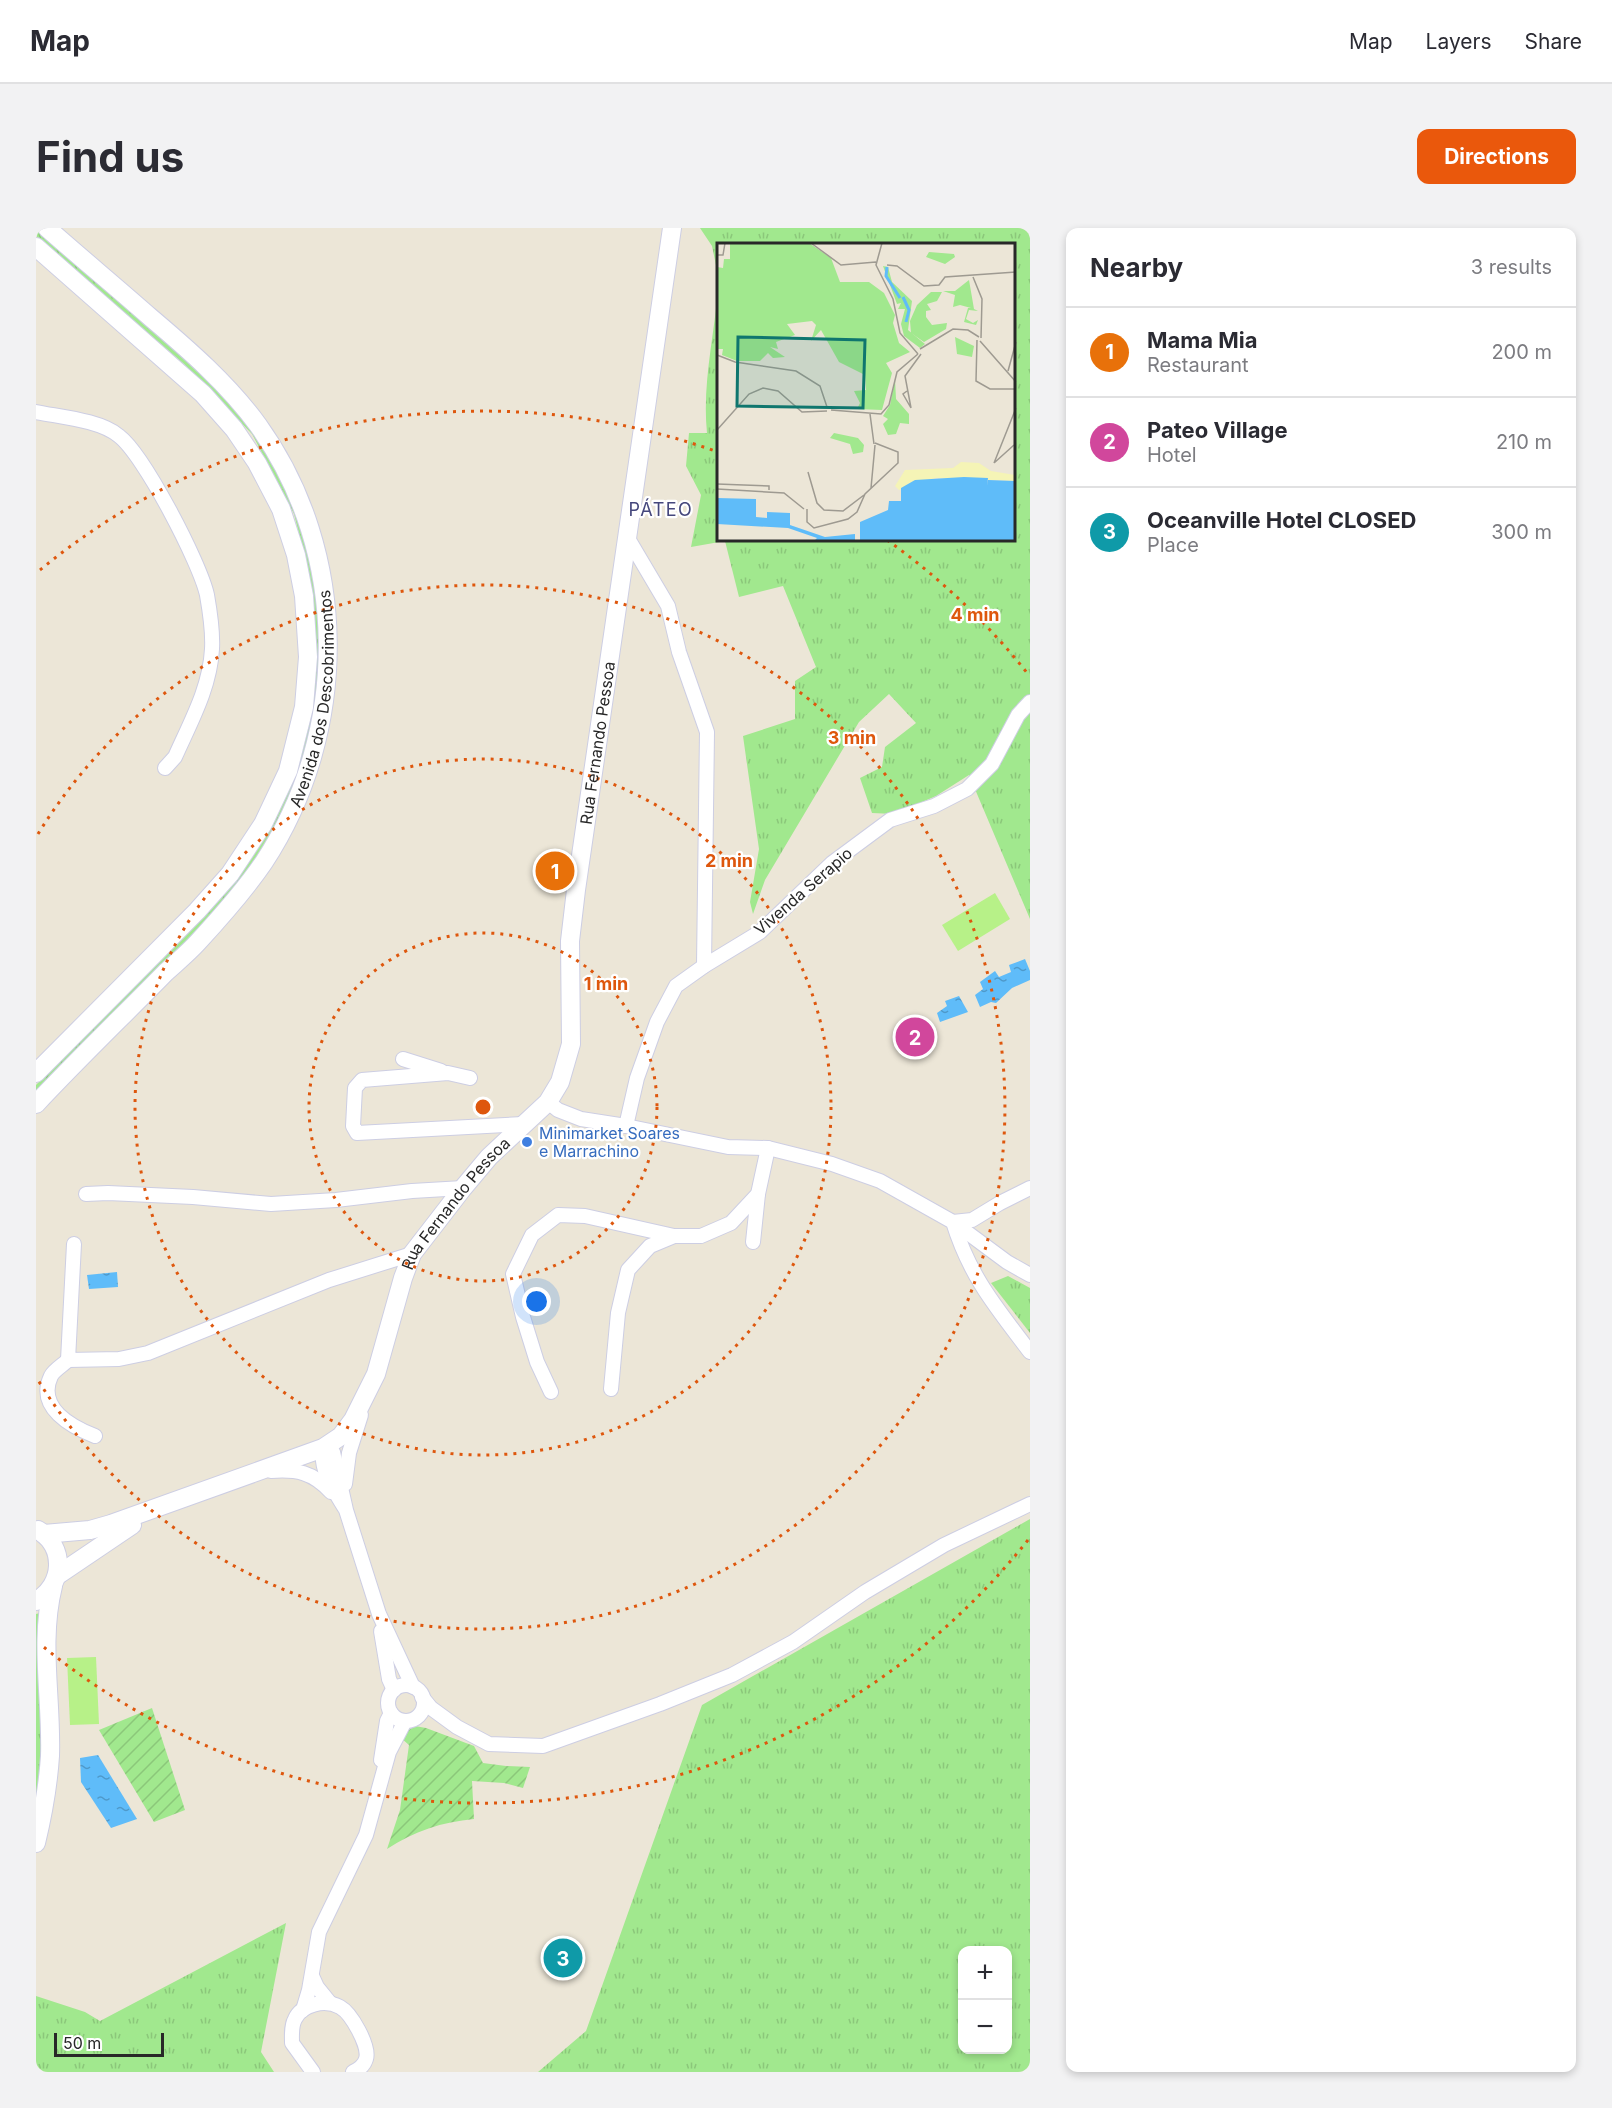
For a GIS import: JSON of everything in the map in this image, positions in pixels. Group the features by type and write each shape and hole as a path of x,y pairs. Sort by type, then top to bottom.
{"main road":[{"name":"Avenida dos Descobrimentos","path":"36,1104 198,943 263,862 294,810 314,754 326,696 329,633 323,579 308,521 284,468 258,425 219,379 47,228"},
{"name":"Rua Fernando Pessoa","path":"167,1504 323,1448 341,1436 353,1420 375,1374 412,1254 489,1157 548,1102 560,1082 571,1044 571,930 626,535 672,228"},
{"name":"Avenida dos Descobrimentos","path":"36,247 203,394 234,429 257,463 281,509 296,555 304,596 308,657 304,707 288,771 263,824 230,874 197,912 36,1073"},
{"path":"39,1530 90,1530 167,1504"},
{"path":"36,1601 47,1594 56,1580 92,1550 167,1504"},
{"path":"36,1843 45,1805 50,1756 46,1655 47,1609 56,1580 57,1552 52,1542 39,1530"}],"street":[{"path":"36,412 105,427 120,436 135,453 149,476 201,576 207,594 211,624 212,649 208,676 175,757 165,768"},
{"path":"626,535 668,606 679,652 707,732 704,966"},
{"name":"Vivenda Serapio","path":"626,1126 637,1078 657,1022 676,986 760,932 832,863 890,820 934,806 967,789 992,764 1018,715 1030,702"},
{"path":"403,1059 470,1078"},
{"path":"448,1073 362,1080 355,1088 352,1126 357,1134 523,1124"},
{"path":"548,1102 558,1110 581,1119 728,1147 768,1148 832,1164 880,1181 953,1222 1007,1262 1030,1275"},
{"path":"753,1242 758,1194 768,1148"},
{"path":"86,1194 193,1197 271,1204 463,1188"},
{"path":"953,1222 972,1220 1030,1188"},
{"path":"551,1392 537,1362 513,1274 532,1235 558,1215 585,1216 674,1236 701,1236 731,1223 758,1194"},
{"path":"953,1222 962,1250 983,1290 1030,1352"},
{"path":"611,1389 618,1313 628,1270 650,1246 674,1236"},
{"path":"68,1360 74,1244"},
{"path":"95,1436 81,1431 55,1413 50,1402 48,1390 51,1376 68,1360 119,1359 148,1353 329,1280 412,1254"},
{"path":"346,1510 345,1480 349,1453 375,1374"},
{"path":"303,2010 312,1976 319,1932 366,1835 389,1752 408,1720 416,1718 423,1708 418,1692 379,1614 346,1510 333,1452 323,1448"},
{"path":"257,1472 288,1469 310,1474 328,1489 346,1510"},
{"path":"366,1835 368,1813 380,1765 387,1721 391,1713 388,1698 394,1690 403,1685 418,1692 431,1708 457,1727 489,1743 543,1746 660,1704 732,1675 793,1642 865,1592 944,1545 1030,1504"},
{"path":"379,1614 388,1679 394,1690"},
{"path":"391,1713 400,1720 425,1718 457,1727"},
{"path":"312,1976 317,1987 330,2003"},
{"path":"313,2072 292,2043 295,2019 303,2010 314,2004 330,2003 341,2007 348,2014 366,2046 366,2058 361,2067 353,2072"}],"green space":[{"path":"700,228 1030,228 1030,919 969,775 936,796 894,814 872,813 860,778 882,767 885,747 916,723 889,694 859,722 765,880 753,914 750,902 759,849 743,736 795,719 795,681 816,667 783,586 739,597 725,542 1015,542 1015,243 717,243 717,270 712,246"},
{"path":"36,229 187,359 227,399 253,430 299,513 319,596 319,702 290,803 266,845 232,891 197,931 36,1093 36,1085 187,933 225,890 300,757 301,542 294,514 252,434 184,364 36,236"},
{"path":"717,298 717,542 719,542 691,547 701,495 686,466 689,433 707,433 707,379"},
{"path":"995,893 1010,919 958,951 942,925"},
{"path":"1008,1276 1030,1288 1030,1333 991,1283"},
{"path":"1030,1519 1030,2072 538,2072 586,2031 702,1705"},
{"path":"40,1613 41,1755 36,1810 36,1614"},
{"path":"96,1657 99,1724 70,1725 67,1658"},
{"path":"152,1708 185,1810 154,1822 99,1730"},
{"path":"415,1726 474,1746 483,1763 530,1767 523,1788 504,1783 472,1781 474,1819 429,1828 387,1849 400,1810 409,1745 401,1738 404,1733"},
{"path":"286,1923 261,2052 274,2072 36,2072 36,1996 85,2012 100,2021"}],"water":[{"path":"1025,959 1030,971 1030,980 1012,988 996,1003 991,1002 980,1007 975,995 983,989 980,982 995,971 999,977 1011,972 1009,965"},
{"path":"959,996 968,1012 940,1022 937,1013 947,1006 945,1001"},
{"path":"117,1272 118,1287 89,1289 87,1275"},
{"path":"98,1755 137,1819 111,1828 81,1782 80,1758"}],"place":[{"name":"Mama Mia","path":"555,871"},
{"name":"Pateo Village","path":"915,1037"},
{"name":"Minimarket Soares e Marrachino","path":"527,1142"},
{"name":"Oceanville Hotel CLOSED","path":"563,1958"}],"district":[{"name":"PÁTEO","path":"661,509"}]}
